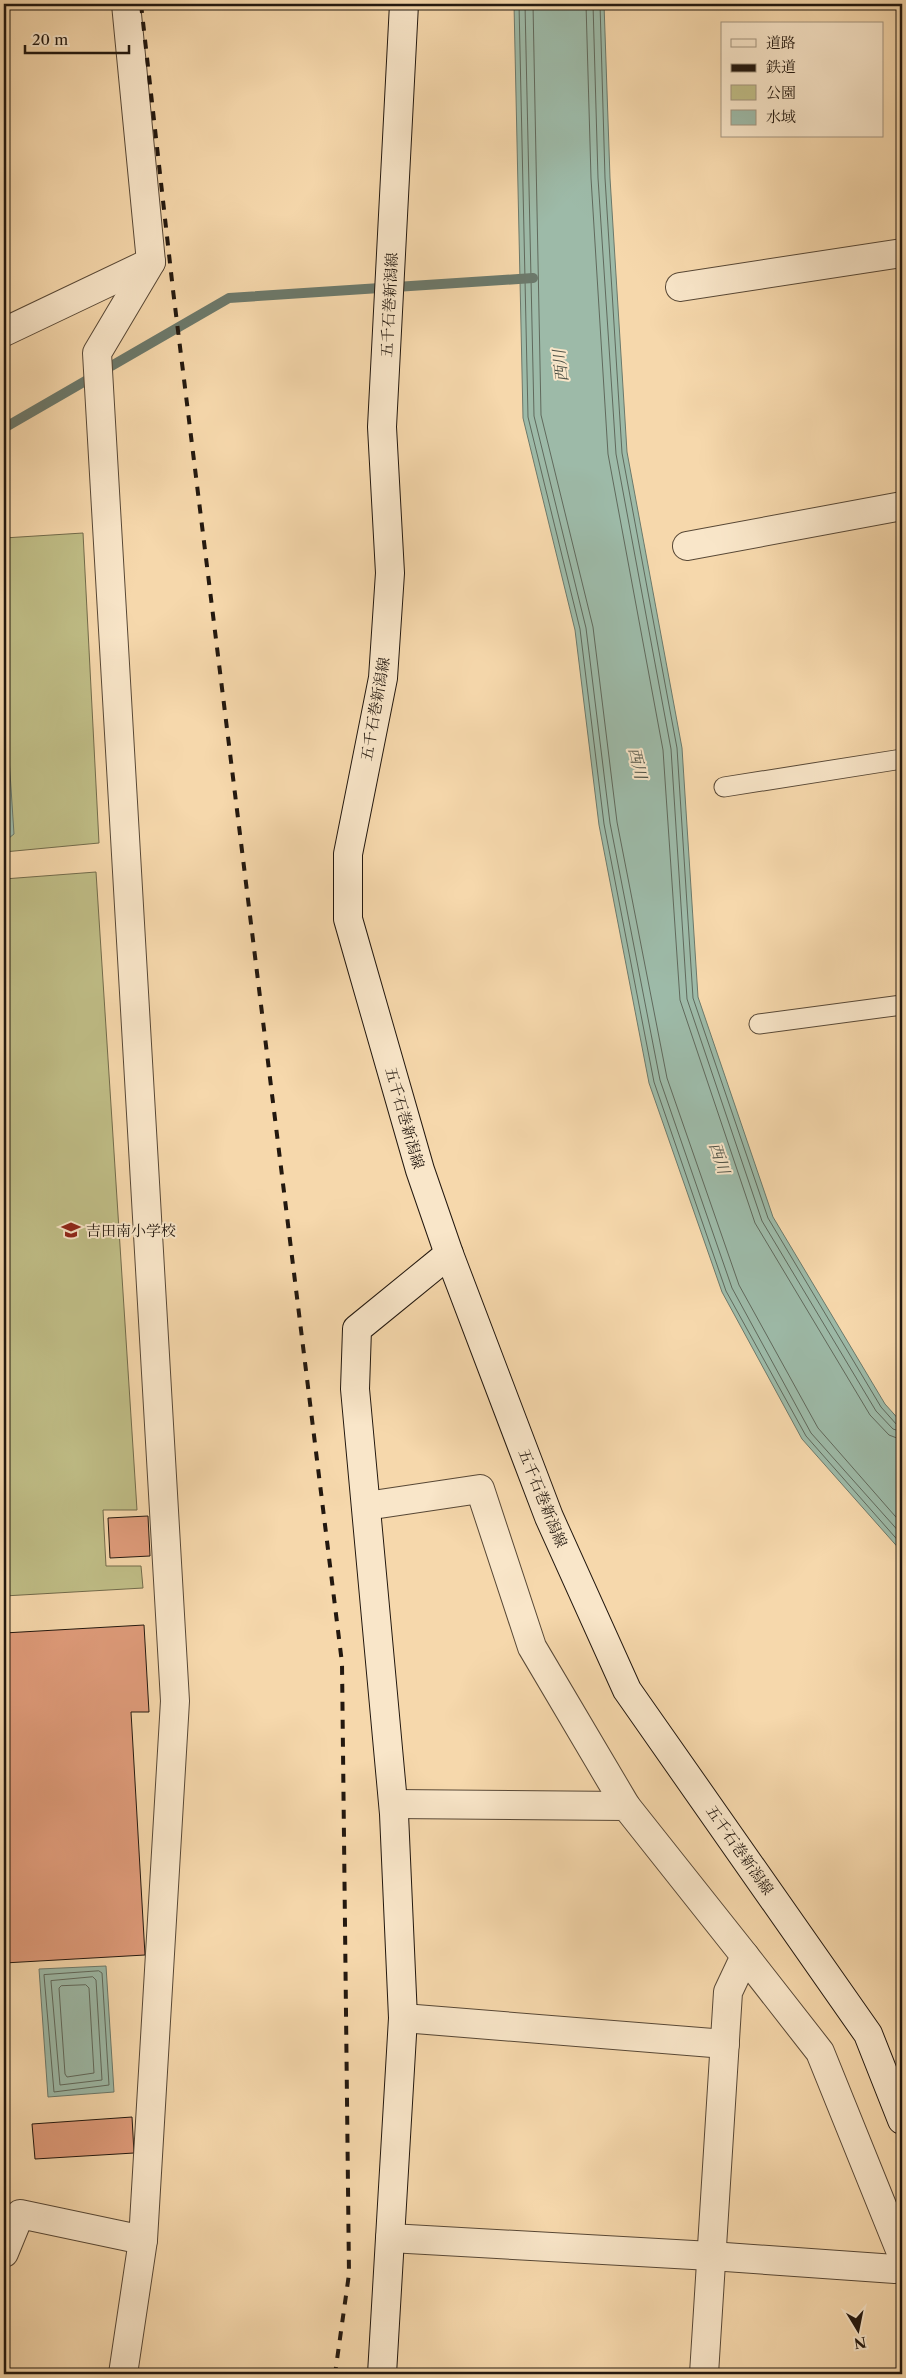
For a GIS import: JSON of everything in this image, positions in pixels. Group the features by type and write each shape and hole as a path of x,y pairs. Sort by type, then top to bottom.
{"street":[{"path":"123,2374 143,2240 175,1700 97,353 152,262 126,4"},
{"name":"五千石巻新潟線","path":"404,4 382,427 390,582 383,678 348,854 348,919 420,1170 449,1254 549,1517 627,1690 868,2034 902,2120"},
{"path":"680,287 902,253"},
{"path":"4,332 152,262"},
{"path":"687,546 902,506"},
{"path":"382,2374 403,2018 394,1804 355,1389 357,1329 449,1254"},
{"path":"366,1506 480,1489 532,1648 626,1806 820,2052 899,2262 711,2256 390,2238"},
{"path":"394,1804 626,1806"},
{"path":"704,2374 728,1992 745,1956"},
{"path":"403,2018 725,2044"},
{"path":"4,2253 20,2214 143,2240"}],"lane":[{"path":"724,787 902,759"},
{"path":"759,1024 902,1005"}],"green space":[{"path":"83,533 99,843 4,852 4,538"},
{"path":"96,872 137,1510 103,1510 106,1566 141,1566 143,1588 4,1596 4,879"}],"water":[{"name":"西川","path":"514,4 604,4 610,178 627,452 682,748 698,997 773,1217 885,1404 902,1423 902,1552 802,1439 722,1292 649,1083 599,825 575,630 523,418"},
{"path":"4,681 14,834 4,842"},
{"path":"106,1966 114,2092 48,2097 39,1969"}],"building":[{"path":"148,1516 150,1556 110,1558 108,1518"},
{"path":"144,1625 149,1712 131,1712 145,1955 4,1963 4,1633"},
{"path":"132,2117 134,2153 35,2159 32,2124"}],"waterway":[{"path":"4,428 229,298 533,278"}],"railway":[{"path":"141,4 173,290 342,1663 349,2274 335,2374"}],"place":[{"name":"吉田南小学校","path":"71,1230"}]}
